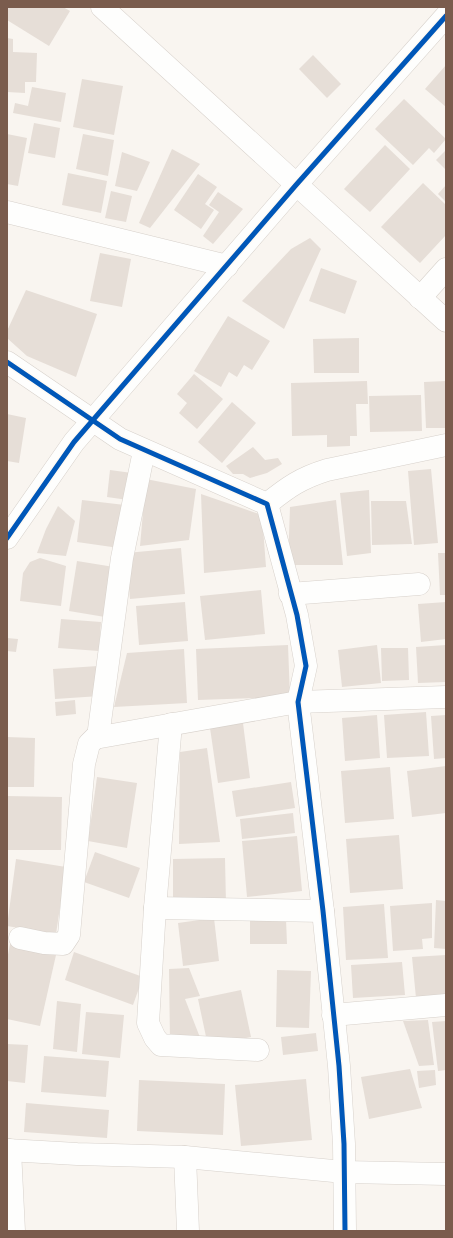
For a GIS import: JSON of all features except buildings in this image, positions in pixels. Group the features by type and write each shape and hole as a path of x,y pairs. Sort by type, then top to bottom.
{"street":[{"path":"102,7 446,321"},
{"path":"8,536 74,442 296,185 446,16"},
{"path":"7,212 226,266"},
{"path":"420,298 446,269"},
{"path":"7,362 92,422 120,439 144,451 267,504"},
{"path":"267,504 296,481 315,473 446,445"},
{"path":"98,736 122,558 144,451"},
{"path":"267,504 296,615 306,666 298,702 323,911 339,1066 345,1231"},
{"path":"290,594 419,584"},
{"path":"20,938 44,943 63,944 69,935 84,764 89,744 98,736 298,702 446,696"},
{"path":"171,724 148,1023 155,1038 161,1045 258,1050"},
{"path":"156,908 323,911"},
{"path":"333,1015 446,1005"},
{"path":"14,1231 9,1150 77,1154 184,1157 344,1172 446,1174"},
{"path":"184,1157 188,1231"}],"cycle path":[{"path":"7,538 74,442 296,185 446,16"},
{"path":"7,362 120,439 267,504 297,615 306,666 298,702 323,911 339,1066 344,1144 345,1231"}]}
